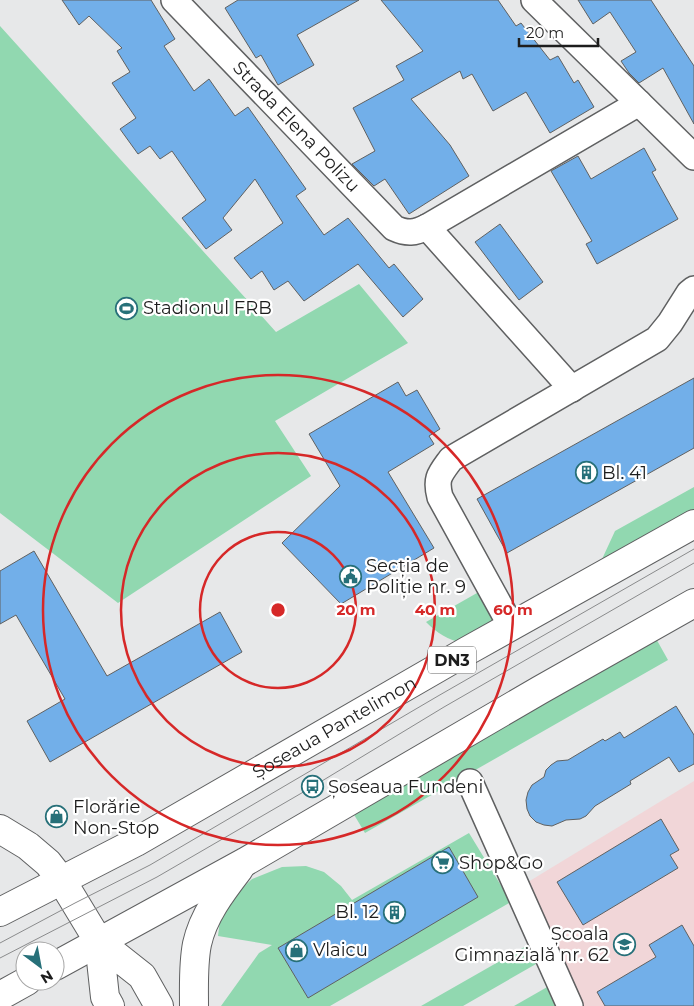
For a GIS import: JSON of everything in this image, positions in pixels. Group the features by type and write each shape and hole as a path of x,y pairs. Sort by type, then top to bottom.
{"main road":[{"name":"Șoseaua Pantelimon","path":"0,912 136,842 511,626 694,524"},
{"path":"65,961 245,862 540,690 694,603"},
{"path":"0,829 40,855 48,863 62,880 99,942 142,976 159,1006"},
{"path":"194,1006 194,972 197,943 208,915 245,862"},
{"path":"99,942 105,997 110,1006"},
{"path":"0,996 15,988"}],"street":[{"name":"Strada Elena Polizu","path":"174,0 394,228 404,232 417,232 639,103"},
{"path":"534,0 694,157"},
{"path":"427,226 572,389"},
{"path":"511,626 440,497 436,485 440,473 451,459 657,339 670,323 689,293 694,289"},
{"path":"470,782 570,1006"}],"shaded area":[{"name":"Școala Gimnazială nr. 62","path":"694,781 694,1006 584,1006 528,882"}],"green space":[{"name":"Stadionul FRB","path":"0,26 276,332 359,284 408,343 275,421 311,476 118,603 0,513"},
{"path":"694,487 694,515 597,570 615,531"},
{"path":"484,589 503,624 463,643 443,636 426,622"},
{"path":"654,635 668,660 365,833 350,808"},
{"path":"469,833 511,902 330,1006 221,1006 259,953 272,945 218,936 220,920 235,895 252,879 282,867 306,866 324,872 341,886 352,900"},
{"path":"526,946 536,964 463,1006 421,1006"},
{"path":"549,986 557,1006 514,1006"}],"building":[{"path":"62,0 151,0 175,39 164,46 194,91 209,79 235,116 248,107 306,189 296,196 324,235 348,218 389,268 394,264 423,299 403,317 358,264 304,301 288,281 274,290 262,271 251,279 234,258 283,223 255,179 223,218 232,230 206,249 182,218 206,200 172,151 160,159 150,146 138,154 120,129 136,118 112,83 130,72 117,51 122,48 89,16 79,25"},
{"path":"238,0 359,0 297,35 314,65 278,85 261,55 256,58 225,8"},
{"path":"381,0 498,0 516,26 521,23 550,60 558,56 574,83 578,80 594,107 550,133 526,92 493,111 472,74 463,79 460,71 411,99 450,145 469,176 409,214 385,179 374,186 352,164 375,151 353,108 404,80 396,66 423,51"},
{"path":"578,0 651,0 694,66 694,124 663,68 639,83 621,61 636,52 610,12 593,24"},
{"path":"644,148 656,170 652,172 678,219 597,264 586,244 592,241 551,171 578,156 591,179"},
{"path":"500,224 543,282 519,300 475,242"},
{"name":"Bl. 41","path":"694,378 694,448 507,553 477,499"},
{"path":"398,382 406,396 417,390 440,429 429,436 434,444 388,472 434,548 341,604 282,543 340,486 309,434"},
{"path":"34,551 107,676 220,612 242,652 50,762 27,721 65,699 16,615 0,624 0,571"},
{"path":"676,706 694,735 694,764 679,772 669,757 630,781 631,784 595,806 586,816 580,819 566,820 552,826 536,822 530,816 526,800 528,792 532,785 544,777 546,770 551,765 557,761 568,760 603,739 605,741 620,732 624,738"},
{"path":"661,819 679,850 670,855 678,868 583,925 557,882"},
{"name":"Bl. 12","path":"449,847 478,897 308,998 278,948"},
{"path":"682,925 694,946 694,1006 605,1006 597,992 656,957 649,945"}],"tram line":[{"path":"0,943 150,865 694,549"},
{"path":"0,958 157,877 312,787 444,707 694,563"}],"place":[{"name":"Stadionul FRB","path":"127,308"},
{"name":"Bl. 41","path":"586,473"},
{"name":"Secția de Poliție nr. 9","path":"350,576"},
{"name":"Șoseaua Fundeni","path":"312,787"},
{"name":"Florărie Non-Stop","path":"57,817"},
{"name":"Shop&Go","path":"443,863"},
{"name":"Bl. 12","path":"395,912"},
{"name":"Școala Gimnazială nr. 62","path":"625,944"},
{"name":"Vlaicu","path":"297,950"}]}
